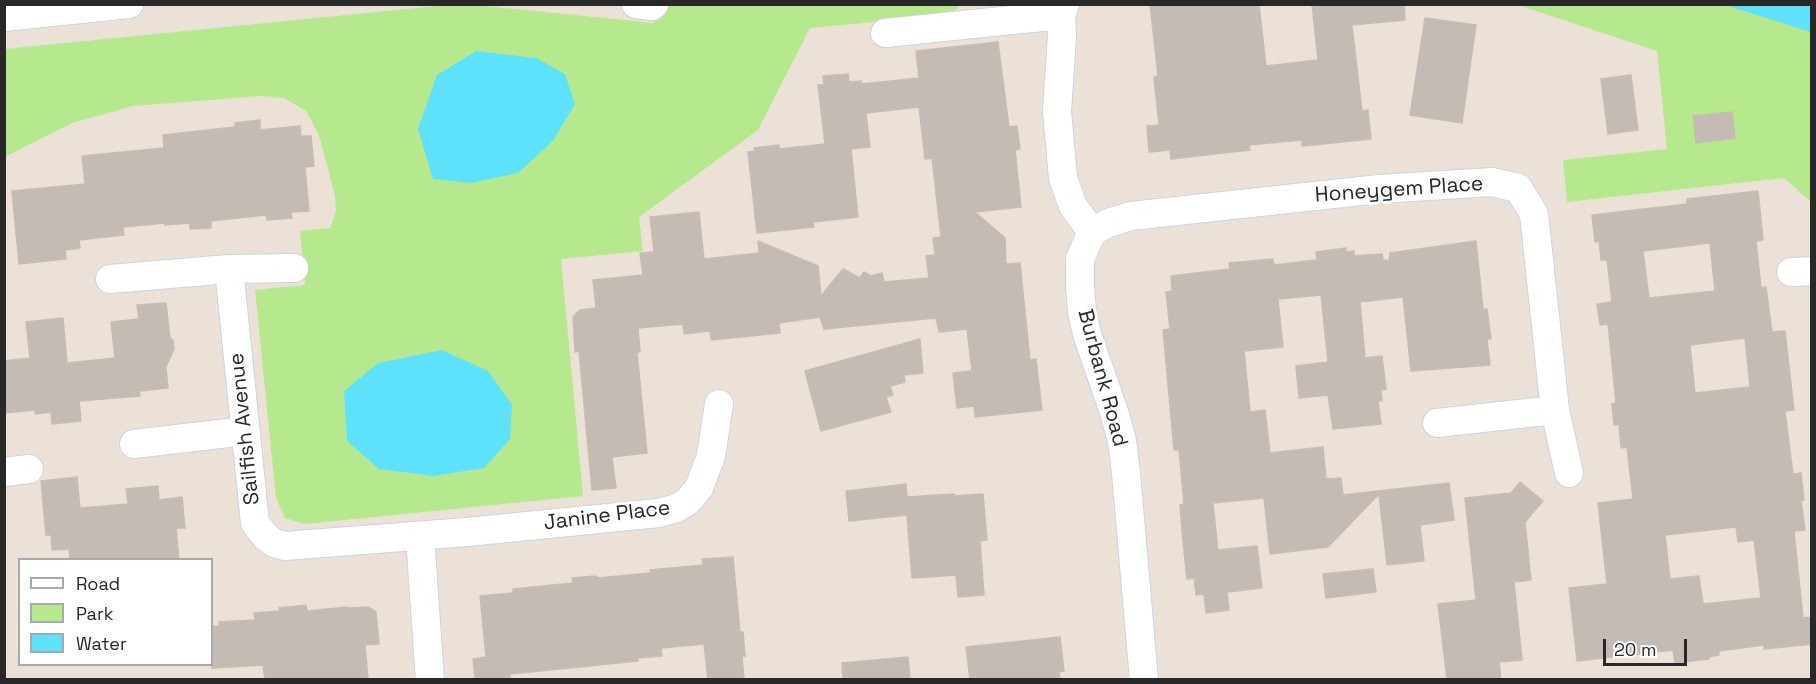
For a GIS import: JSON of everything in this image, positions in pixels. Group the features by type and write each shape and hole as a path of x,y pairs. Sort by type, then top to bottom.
{"street":[{"path":"4,17 129,4"},
{"path":"885,33 1063,10 1057,111 1063,178 1072,206 1092,232"},
{"name":"Honeygem Place","path":"1092,232 1108,223 1131,216 1379,189 1492,182 1518,188 1534,214 1554,410 1569,473"},
{"name":"Burbank Road","path":"1092,232 1080,259 1082,312 1122,441 1144,680"},
{"path":"110,279 229,269 294,268"},
{"name":"Sailfish Avenue","path":"229,269 255,523 266,537 274,543 285,546 420,536"},
{"name":"Janine Place","path":"420,536 659,513 677,508 688,501 699,488 711,456 719,404"},
{"path":"1437,423 1554,410"},
{"path":"134,444 245,431"},
{"path":"420,536 430,680"}],"green space":[{"path":"456,4 654,23 656,5 959,5 958,9 937,16 810,28 758,130 639,217 643,251 561,259 583,496 305,524 285,518 276,498 255,290 305,285 300,231 330,228 336,211 335,196 319,135 306,111 284,98 261,96 133,106 72,123 5,157 5,49"},
{"path":"1518,5 1811,5 1811,202 1784,178 1567,202 1563,160 1667,149 1657,51"}],"water":[{"path":"1725,5 1811,5 1811,32"},
{"path":"476,51 536,58 565,74 575,104 553,141 518,173 471,183 433,179 418,129 437,75"},
{"path":"442,350 488,371 512,405 510,439 484,468 434,476 379,469 347,441 344,391 378,363"}],"building":[{"path":"1150,4 1259,4 1266,66 1318,60 1312,4 1404,4 1405,20 1352,25 1362,111 1368,110 1371,139 1302,146 1302,140 1249,145 1250,150 1171,159 1170,150 1149,152 1147,126 1159,125 1154,77 1158,76"},
{"path":"1425,18 1476,25 1462,123 1410,115"},
{"path":"998,42 1009,127 1017,126 1020,149 1015,150 1021,207 975,212 1005,238 1006,264 1020,263 1030,360 1036,359 1042,410 975,417 974,406 957,408 953,373 972,371 967,329 939,332 936,318 824,329 820,317 779,323 780,333 711,340 710,331 684,334 683,324 638,328 640,352 637,352 647,453 612,457 616,488 592,490 579,351 575,352 573,317 580,310 596,308 593,280 643,275 640,253 654,252 650,217 699,212 704,259 759,253 758,241 818,266 821,296 843,269 860,278 864,272 871,276 882,273 884,282 929,278 926,256 935,255 933,238 941,237 932,158 925,159 919,107 866,113 870,147 851,149 858,217 813,222 814,227 757,233 748,152 755,151 754,148 779,145 779,149 825,144 818,85 824,85 823,76 848,74 849,82 861,81 862,84 919,78 916,51"},
{"path":"1631,75 1638,130 1608,134 1601,79"},
{"path":"1732,112 1735,138 1696,143 1693,116"},
{"path":"260,120 260,130 300,126 301,136 311,136 314,166 305,167 309,211 291,212 292,218 267,220 266,215 211,221 211,228 190,229 190,223 123,227 124,235 79,240 80,248 65,250 66,259 19,264 12,191 85,184 82,156 164,148 163,135 235,127 235,123"},
{"path":"1758,191 1763,240 1756,241 1761,288 1766,287 1772,332 1785,331 1794,410 1785,411 1793,474 1801,473 1804,500 1801,501 1805,530 1794,531 1803,618 1812,617 1812,644 1764,649 1764,645 1719,651 1719,655 1709,657 1709,659 1675,663 1673,650 1577,661 1569,588 1607,584 1598,503 1633,499 1627,447 1621,448 1619,424 1614,425 1612,404 1616,403 1608,324 1600,325 1597,304 1612,302 1607,260 1601,260 1599,241 1595,242 1592,215 1687,204 1687,199","holes":["1710,243 1715,291 1649,298 1643,251","1745,338 1750,387 1695,393 1690,345","1736,527 1738,542 1754,540 1761,598 1703,604 1699,576 1670,579 1665,535"]},
{"path":"1476,241 1483,309 1487,309 1491,339 1487,339 1490,365 1411,371 1403,297 1360,302 1365,358 1382,356 1386,389 1381,390 1382,401 1378,401 1381,424 1333,429 1328,395 1299,398 1296,366 1328,362 1321,295 1278,299 1283,347 1244,351 1250,412 1265,410 1270,453 1323,447 1326,479 1341,478 1343,495 1449,483 1454,520 1420,525 1424,561 1387,565 1379,494 1328,547 1270,554 1264,498 1213,503 1218,550 1257,546 1262,588 1227,592 1229,610 1206,613 1204,594 1196,595 1194,578 1187,579 1183,542 1180,505 1184,504 1179,450 1174,450 1163,330 1170,329 1166,292 1172,291 1171,276 1230,269 1229,263 1273,259 1274,265 1317,260 1316,252 1346,248 1346,252 1354,251 1354,256 1382,254 1383,260 1389,261 1390,253"},
{"path":"166,303 170,338 173,340 174,349 166,367 168,388 139,391 140,396 79,401 81,421 52,424 51,412 35,414 35,410 4,413 4,361 30,358 26,322 63,318 67,363 115,358 111,322 139,319 137,305"},
{"path":"920,339 923,373 904,375 905,382 890,386 893,395 886,397 891,412 821,431 805,371"},
{"path":"77,477 80,508 128,504 126,489 158,486 159,500 182,497 185,528 176,528 179,558 70,558 69,549 52,550 51,535 46,535 41,481"},
{"path":"1520,482 1543,501 1525,522 1531,580 1514,582 1522,660 1499,662 1501,680 1447,680 1438,604 1476,600 1465,498 1511,493"},
{"path":"906,484 907,497 983,494 987,540 980,541 984,595 958,597 956,575 912,578 907,515 849,521 846,491"},
{"path":"733,557 740,632 743,632 744,680 708,680 704,644 661,648 662,656 638,658 638,661 510,674 510,680 475,680 473,659 486,657 480,596 513,593 513,589 573,583 572,578 650,573 650,570 703,565 702,559"},
{"path":"1373,569 1376,592 1326,598 1323,574"},
{"path":"306,605 307,611 368,607 376,612 379,644 365,645 368,680 265,680 263,665 212,668 213,626 220,626 219,622 255,620 254,613 279,611 279,608"},
{"path":"1060,637 1064,671 1059,672 1060,680 970,680 966,647"},
{"path":"908,657 910,680 843,680 842,663"}]}
